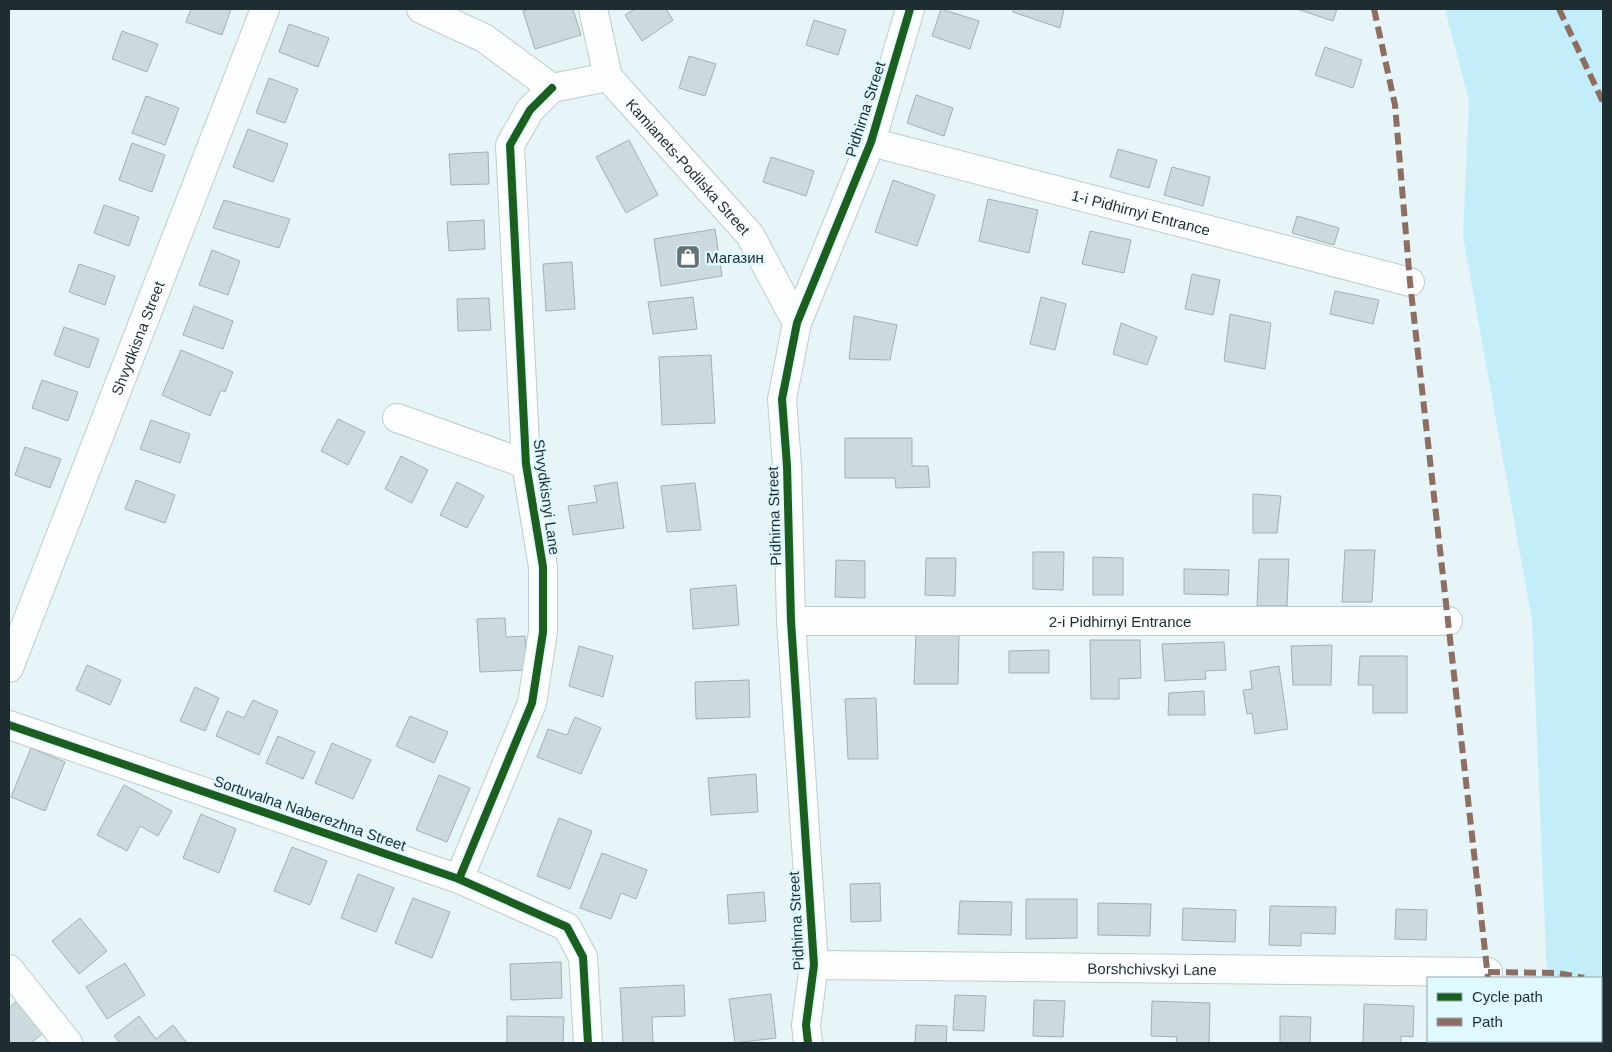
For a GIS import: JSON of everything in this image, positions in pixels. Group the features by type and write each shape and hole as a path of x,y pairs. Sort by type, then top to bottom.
{"street":[{"name":"Shvydkisna Street","path":"9,668 265,9"},
{"path":"421,9 484,38 552,88 608,77"},
{"name":"Kamianets-Podilska Street","path":"593,9 608,77 750,235 797,323"},
{"name":"Pidhirna Street","path":"808,1043 806,1025 814,965 791,621 787,466 782,400 797,323 871,142 910,9"},
{"name":"Shvydkisnyi Lane","path":"460,879 532,703 543,632 543,567 526,464 510,146 530,110 552,88"},
{"name":"1-i Pidhirnyi Entrance","path":"871,142 1410,282"},
{"path":"397,418 526,464"},
{"name":"2-i Pidhirnyi Entrance","path":"791,621 1448,621"},
{"name":"Sortuvalna Naberezhna Street","path":"9,725 460,879 567,927 584,957 588,1043"},
{"name":"Borshchivskyi Lane","path":"814,965 1488,972"},
{"path":"9,969 68,1043"}],"shaded area":[{"path":"1445,9 1603,9 1603,1043 1550,1043 1602,1042 1602,977 1547,977 1532,620 1463,236 1469,101"}],"building":[{"path":"191,9 231,9 222,35 186,22"},
{"path":"530,9 573,9 581,35 535,49 523,11"},
{"path":"635,9 666,9 673,20 642,41 625,15"},
{"path":"941,9 979,21 970,49 932,36"},
{"path":"1013,9 1064,9 1060,28 1013,12"},
{"path":"1297,9 1337,9 1333,21"},
{"path":"814,20 846,30 838,55 806,45"},
{"path":"289,24 329,38 318,67 279,52"},
{"path":"122,31 158,44 147,72 112,59"},
{"path":"1325,47 1362,60 1353,88 1315,75"},
{"path":"689,56 716,64 705,96 679,88"},
{"path":"269,78 298,89 285,123 256,113"},
{"path":"916,95 953,108 944,136 907,123"},
{"path":"146,96 179,108 165,145 132,133"},
{"path":"248,129 288,144 273,182 233,167"},
{"path":"629,140 658,195 626,213 596,157"},
{"path":"132,143 165,155 152,192 119,180"},
{"path":"1118,149 1157,160 1149,188 1110,177"},
{"path":"488,152 489,184 451,185 449,154"},
{"path":"771,157 814,171 806,196 763,182"},
{"path":"1172,167 1210,177 1203,206 1164,195"},
{"path":"893,180 935,195 917,246 875,232"},
{"path":"988,199 1038,210 1029,253 979,241"},
{"path":"224,200 290,219 279,248 213,228"},
{"path":"104,205 139,217 129,246 94,233"},
{"path":"1297,216 1339,228 1334,245 1292,233"},
{"path":"484,220 485,249 449,251 447,222"},
{"name":"Магазин","path":"715,229 722,276 661,286 654,239"},
{"path":"1090,231 1131,240 1124,273 1082,264"},
{"path":"212,250 240,261 228,295 199,285"},
{"path":"572,262 575,309 546,311 543,264"},
{"path":"79,264 115,276 105,305 69,292"},
{"path":"1192,274 1220,280 1213,315 1185,309"},
{"path":"1335,291 1379,300 1373,324 1330,314"},
{"path":"693,297 697,329 653,334 648,302"},
{"path":"1041,297 1066,304 1055,350 1030,344"},
{"path":"489,298 491,330 458,331 457,299"},
{"path":"194,306 233,321 223,349 183,335"},
{"path":"1230,314 1271,323 1265,369 1224,361"},
{"path":"854,316 897,325 890,360 849,359"},
{"path":"1121,323 1157,337 1147,365 1113,354"},
{"path":"64,327 99,339 89,368 54,355"},
{"path":"181,350 233,372 225,392 221,390 210,416 162,395"},
{"path":"711,355 715,423 662,425 659,357"},
{"path":"42,380 78,392 68,421 32,408"},
{"path":"338,419 365,432 348,465 321,451"},
{"path":"151,420 190,434 180,463 140,449"},
{"path":"845,438 912,438 912,466 928,466 930,487 896,488 895,478 845,478"},
{"path":"25,447 61,459 50,488 15,475"},
{"path":"401,456 428,470 412,503 385,489"},
{"path":"136,480 175,495 165,523 125,509"},
{"path":"457,482 484,496 467,528 440,515"},
{"path":"617,482 624,528 573,535 568,506 597,502 594,486"},
{"path":"695,483 701,530 667,532 661,486"},
{"path":"1253,494 1281,496 1277,533 1253,533"},
{"path":"1345,550 1375,550 1372,602 1342,602"},
{"path":"1033,552 1064,552 1063,590 1033,589"},
{"path":"1093,557 1123,558 1123,595 1093,595"},
{"path":"926,558 956,558 955,596 925,595"},
{"path":"1259,559 1289,559 1287,606 1257,606"},
{"path":"836,560 865,561 865,598 835,597"},
{"path":"1184,569 1229,570 1228,595 1184,594"},
{"path":"736,585 739,625 693,629 690,589"},
{"path":"505,618 506,637 525,636 527,670 480,672 477,619"},
{"path":"916,634 959,634 958,684 914,684"},
{"path":"1090,640 1140,640 1141,678 1119,679 1119,699 1091,699"},
{"path":"1224,642 1226,670 1205,671 1206,679 1165,681 1162,644"},
{"path":"1332,645 1331,685 1293,685 1291,646"},
{"path":"579,646 613,656 603,697 569,686"},
{"path":"1049,650 1049,673 1009,673 1009,651"},
{"path":"1360,656 1407,656 1407,713 1373,713 1373,685 1358,685"},
{"path":"87,665 121,680 110,705 76,690"},
{"path":"1279,666 1288,729 1255,734 1252,713 1247,714 1243,690 1252,689 1250,671"},
{"path":"749,680 750,717 696,719 695,682"},
{"path":"195,687 219,698 205,731 180,721"},
{"path":"1204,691 1205,715 1168,715 1169,693"},
{"path":"876,698 878,759 848,759 845,699"},
{"path":"253,700 278,711 259,755 216,736 227,711 244,718"},
{"path":"410,716 448,732 434,763 396,746"},
{"path":"575,717 601,728 581,774 537,757 548,729 567,735"},
{"path":"278,736 315,752 303,779 266,763"},
{"path":"332,743 371,760 353,799 315,783"},
{"path":"31,748 65,762 45,811 11,797"},
{"path":"756,774 758,812 711,815 708,778"},
{"path":"439,775 470,788 447,842 416,830"},
{"path":"124,785 172,811 158,836 140,826 127,851 97,835"},
{"path":"201,814 236,829 219,873 183,858"},
{"path":"559,818 592,831 570,889 537,876"},
{"path":"292,847 327,861 310,905 274,891"},
{"path":"602,853 647,870 636,899 621,893 611,919 580,908"},
{"path":"358,874 394,888 376,932 341,918"},
{"path":"880,883 881,921 851,922 850,884"},
{"path":"764,892 766,921 729,924 727,895"},
{"path":"413,898 450,912 432,958 395,943"},
{"path":"1026,899 1077,899 1077,938 1026,939"},
{"path":"960,901 1012,902 1011,935 958,934"},
{"path":"1098,903 1151,904 1150,936 1098,935"},
{"path":"1270,906 1336,907 1335,934 1301,933 1301,946 1269,945"},
{"path":"1183,908 1236,910 1235,942 1182,940"},
{"path":"1396,909 1427,910 1426,940 1395,939"},
{"path":"80,918 107,951 79,974 52,941"},
{"path":"561,962 562,998 511,1000 510,964"},
{"path":"125,963 145,995 107,1019 86,987"},
{"path":"684,985 685,1016 652,1017 653,1043 623,1043 620,988"},
{"path":"771,994 776,1038 735,1043 729,999"},
{"path":"955,995 986,996 984,1031 953,1030"},
{"path":"1034,1000 1065,1001 1063,1037 1033,1036"},
{"path":"17,1001 43,1033 31,1043 9,1043 9,1008"},
{"path":"1152,1001 1210,1003 1209,1043 1176,1043 1177,1037 1151,1036"},
{"path":"1364,1004 1414,1006 1413,1037 1401,1036 1401,1043 1363,1043"},
{"path":"139,1016 156,1039 173,1025 187,1043 120,1043 114,1036"},
{"path":"507,1016 564,1017 563,1043 507,1043"},
{"path":"1280,1016 1311,1017 1310,1043 1280,1043"},
{"path":"916,1025 947,1026 946,1043 915,1043"}],"marked path":[{"path":"1374,9 1395,105 1410,282 1488,977"},
{"path":"1559,9 1603,102"},
{"path":"1488,972 1558,973 1579,977"}],"cycle path":[{"path":"808,1043 806,1025 814,965 791,621 787,466 782,399 797,323 871,142 910,9"},
{"path":"459,879 532,703 543,632 543,567 526,464 510,145 530,110 552,88"},
{"path":"9,725 459,879 567,927 583,957 588,1043"}],"place":[{"name":"Магазин","path":"688,257"}]}
